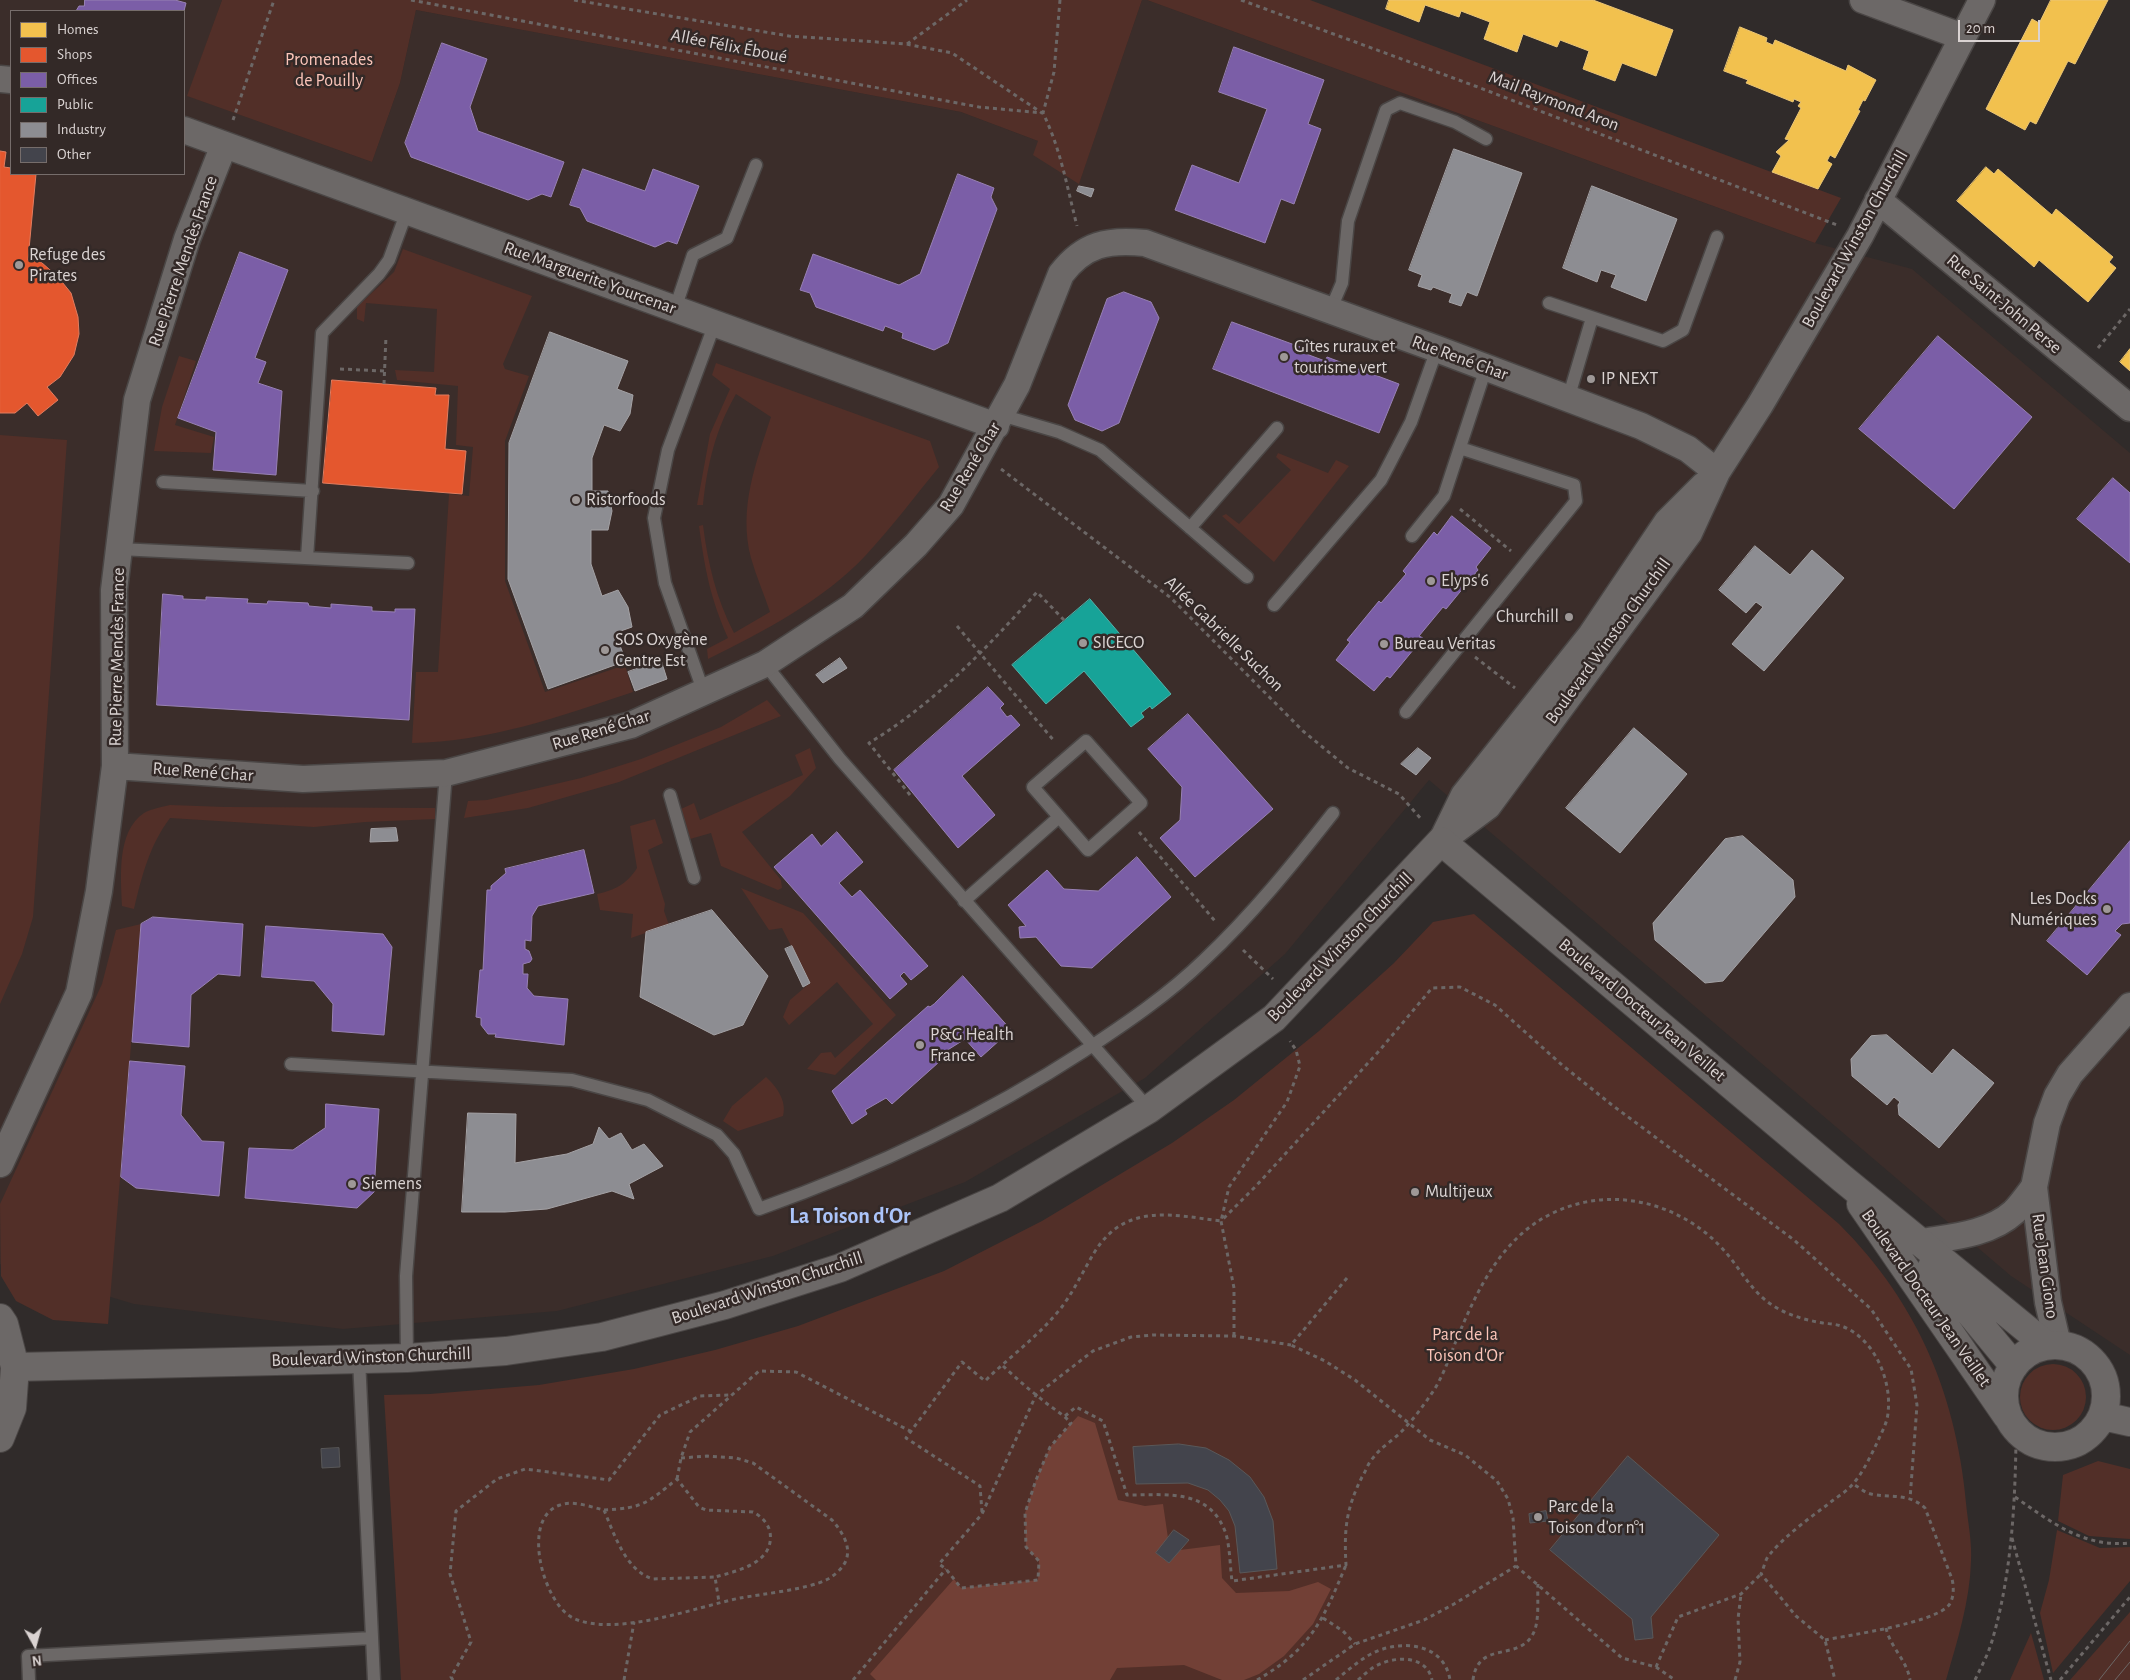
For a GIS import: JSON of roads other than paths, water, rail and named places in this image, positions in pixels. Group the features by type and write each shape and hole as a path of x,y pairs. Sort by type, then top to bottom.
{"street":[{"path":"1863,0 1963,37"},
{"name":"Boulevard Winston Churchill","path":"15,1367 407,1358 506,1351 602,1337 725,1305 840,1268 1000,1198 1149,1110 1274,1018 1441,841 1488,806 1688,533 1717,472 1760,405 1860,236 1982,0"},
{"name":"Rue Marguerite Yourcenar","path":"185,130 714,323 998,420"},
{"name":"Rue Pierre Mendès France","path":"0,1164 79,993 99,891 115,766 114,590 136,400 187,239 224,146"},
{"name":"Rue Saint-John Perse","path":"1878,200 2130,408"},
{"name":"Rue René Char","path":"115,766 303,779 446,773 632,726 765,664 853,606 916,545 951,505 1017,385 1061,274 1072,260 1087,249 1105,243 1124,241 1144,243 1438,350 1641,426 1680,444 1717,472"},
{"name":"Boulevard Winston Churchill","path":"1441,841 1464,795 1537,706 1591,635 1667,522 1717,472"},
{"name":"Boulevard Docteur Jean Veillet","path":"1441,841 1843,1179 2052,1345"},
{"name":"Rue Jean Giono","path":"2052,1345 2034,1187 2047,1123 2057,1096 2070,1074 2130,1006"},
{"name":"Boulevard Docteur Jean Veillet","path":"1843,1179 2012,1424"},
{"name":"Rue Jean Giono","path":"1922,1242 1958,1236 1991,1227 2013,1212 2034,1187"},
{"name":"Boulevard Docteur Jean Veillet","path":"1890,1216 2014,1366"},
{"path":"0,1318 4,1324 15,1367 12,1408 0,1438"},
{"path":"2052,1345 2074,1348 2081,1352 2099,1368 2106,1383 2107,1400 2103,1416 2094,1431 2081,1442 2064,1447 2046,1447 2030,1441 2012,1424 2004,1404 2004,1390 2014,1366 2034,1349 2052,1345"},
{"path":"2103,1416 2130,1422"}],"lane":[{"path":"1330,311 1342,283 1348,220 1386,110 1400,104 1455,122 1486,139"},
{"path":"675,309 693,255 727,238 756,166"},
{"path":"307,558 313,491 322,333 379,274 389,260 407,212"},
{"path":"1549,303 1663,341 1683,330 1717,237"},
{"path":"1568,399 1592,318"},
{"path":"704,692 665,583 654,518 668,450 714,323"},
{"path":"1274,605 1381,480 1411,422 1438,350"},
{"path":"1412,536 1444,496 1486,368"},
{"path":"998,420 1059,432 1100,450 1247,577"},
{"path":"1190,528 1277,428"},
{"path":"1406,712 1576,501 1574,485 1460,448"},
{"path":"163,482 313,491"},
{"path":"119,549 408,563"},
{"path":"765,664 840,759 1149,1110"},
{"path":"1086,740 1141,803 1088,850 1059,817 1033,787 1086,740"},
{"path":"407,1358 406,1276 424,1073 446,773"},
{"path":"670,795 694,878"},
{"path":"290,1064 572,1080 648,1100 717,1135 734,1154 759,1209 812,1190 949,1130 1038,1080 1140,1013 1203,961 1273,890 1333,813"},
{"path":"964,901 1059,817"},
{"path":"359,1359 374,1680"},
{"path":"30,1680 28,1656 372,1638"}],"tram line":[{"path":"2099,1680 2130,1641"},
{"path":"2115,1680 2130,1662"}],"place":[{"name":"Refuge des Pirates","path":"19,265"},
{"name":"Gîtes ruraux et tourisme vert","path":"1284,357"},
{"name":"IP NEXT","path":"1591,379"},
{"name":"Ristorfoods","path":"576,500"},
{"name":"Elyps'6","path":"1431,581"},
{"name":"Churchill","path":"1569,617"},
{"name":"SICECO","path":"1083,643"},
{"name":"Bureau Veritas","path":"1384,644"},
{"name":"SOS Oxygène Centre Est","path":"605,650"},
{"name":"Les Docks Numériques","path":"2107,909"},
{"name":"P&G Health France","path":"920,1045"},
{"name":"Siemens","path":"352,1184"},
{"name":"Multijeux","path":"1415,1192"},
{"name":"Parc de la Toison d'or n°1","path":"1538,1517"}],"district":[{"name":"La Toison d'Or","path":"850,1216"}],"park label":[{"name":"Promenades de Pouilly","path":"329,70"},
{"name":"Parc de la Toison d'Or","path":"1465,1345"}]}
